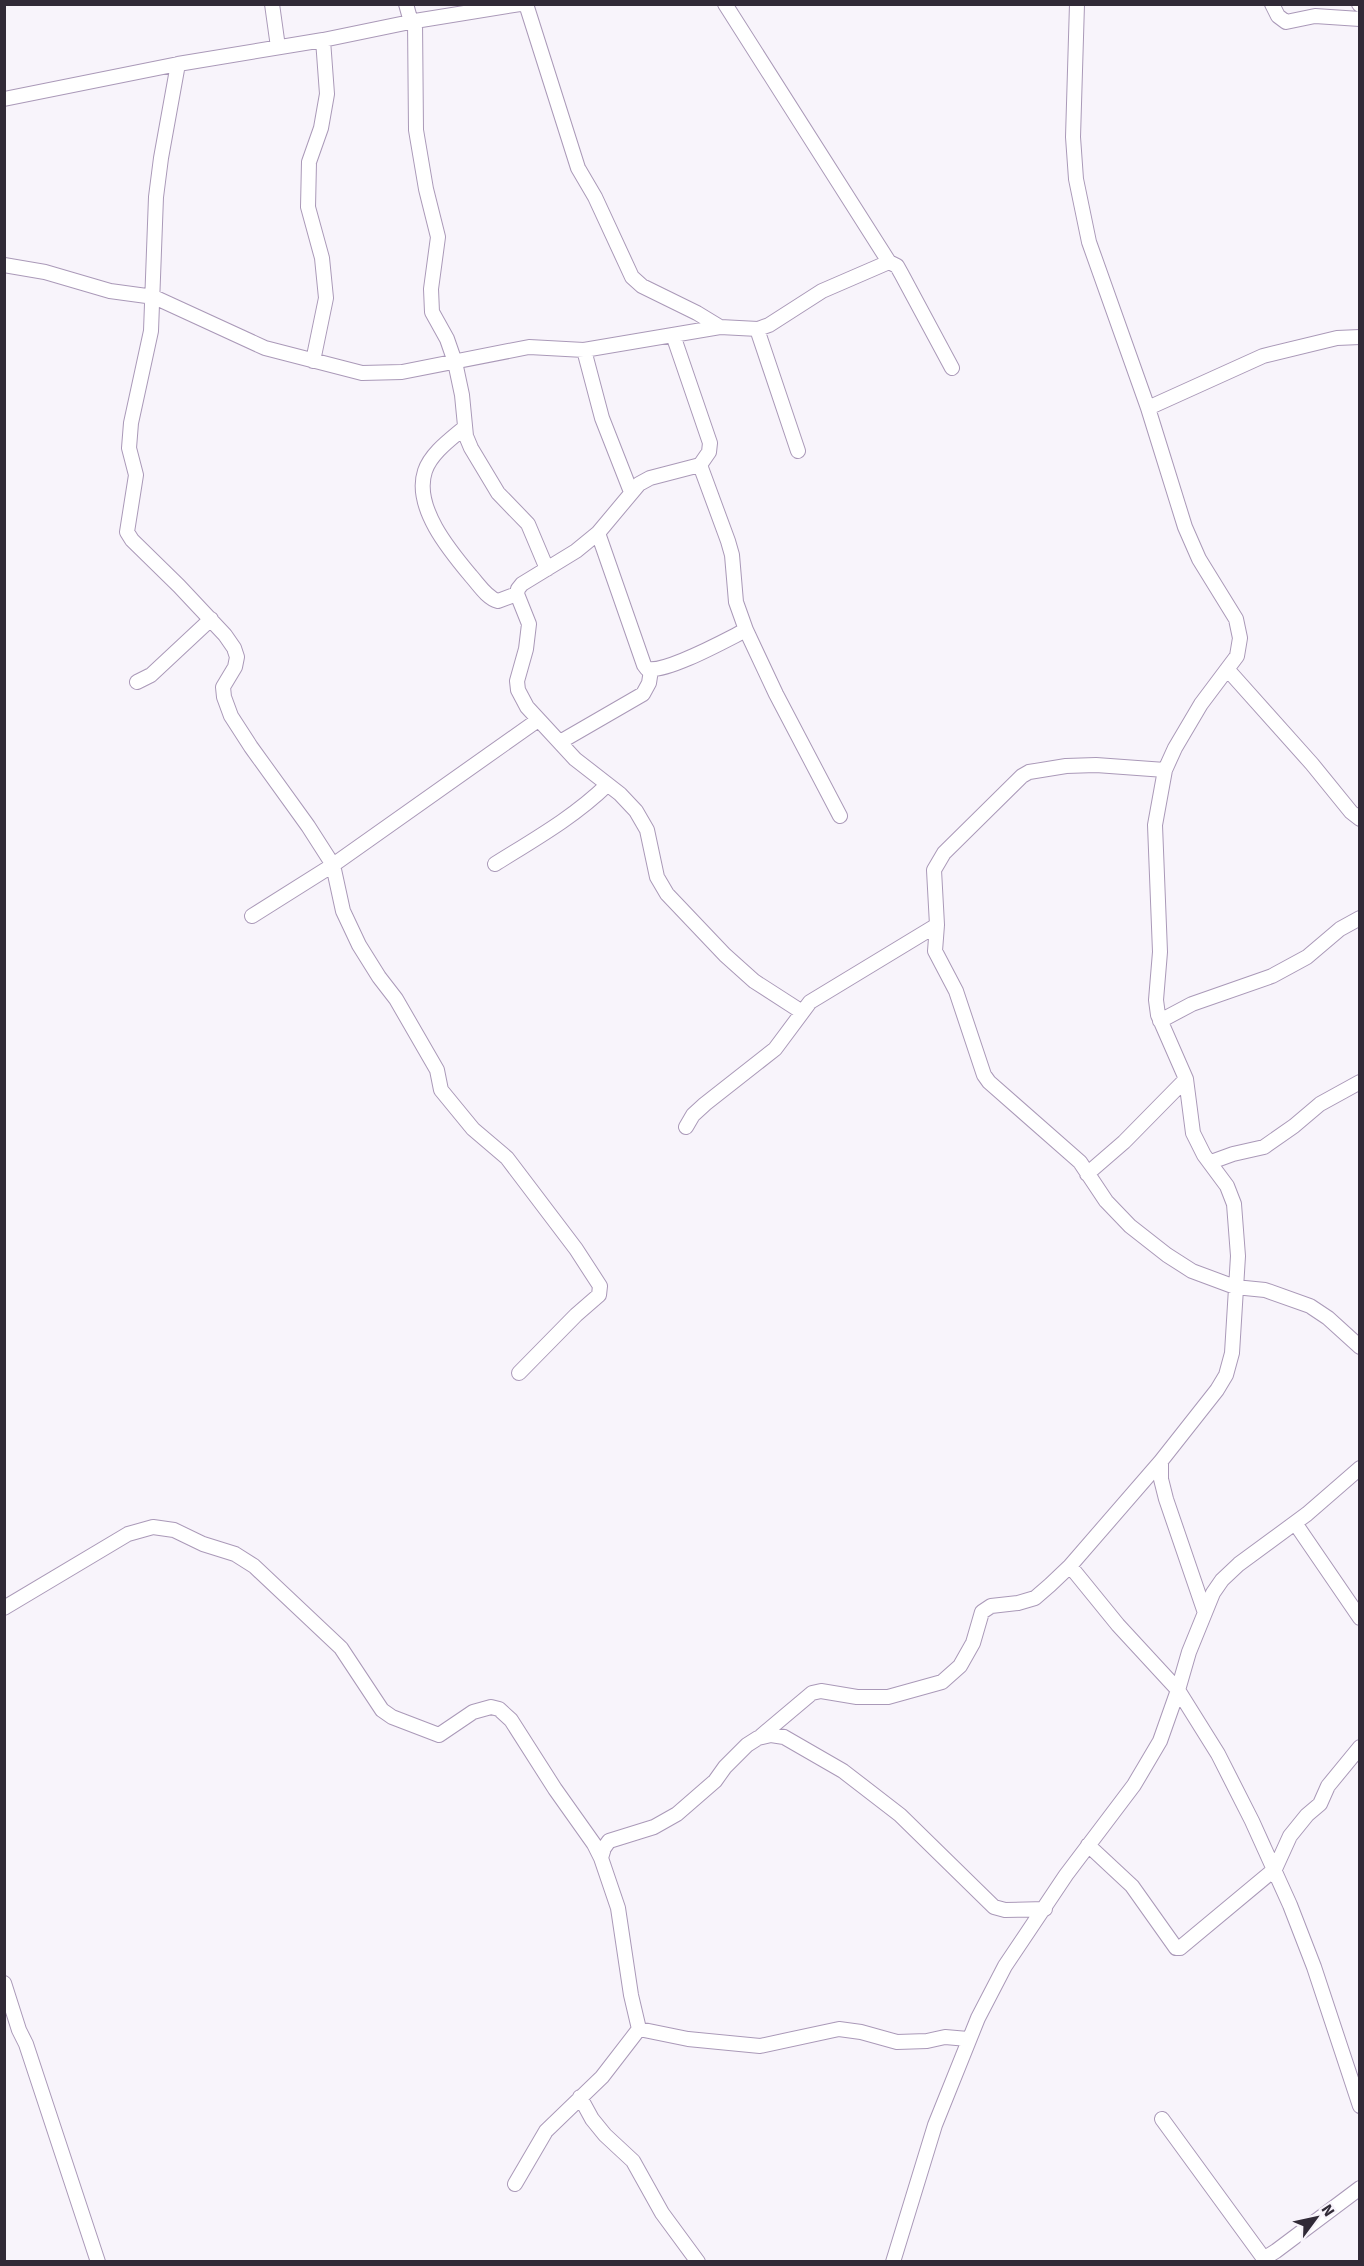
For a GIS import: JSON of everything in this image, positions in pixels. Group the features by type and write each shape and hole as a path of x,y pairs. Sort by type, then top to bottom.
{"street":[{"path":"406,4 413,21 416,130 426,189 438,237 430,302 432,312 447,339 455,362 462,395 465,427 471,448 498,493 528,524 547,569"},
{"path":"4,99 178,64 520,4"},
{"path":"526,4 578,168 595,196 632,277 642,286 720,327"},
{"path":"725,4 890,262 897,266 903,274 952,368"},
{"path":"601,1858 609,1840 654,1827 677,1814 716,1781 725,1767 747,1745 812,1693 820,1691 857,1697 888,1697 942,1682 960,1666 973,1643 982,1612 991,1605 1018,1603 1035,1598 1070,1566 1161,1461 1217,1390 1226,1375 1232,1353 1238,1256 1234,1204 1227,1186 1198,1145 1193,1133 1186,1079 1160,1021 1156,1000 1160,952 1155,825 1165,770 1175,748 1201,704 1228,670 1239,649 1240,638 1236,619 1199,559 1185,527 1148,408 1089,242 1076,179 1073,137 1077,4"},
{"path":"1272,4 1278,16 1286,22 1315,16 1359,19"},
{"path":"274,5 278,47"},
{"path":"313,361 326,298 322,258 308,207 309,162 321,129 327,94 323,40"},
{"path":"178,64 156,197 151,332 131,423 129,448 136,475 127,532 132,540 211,620 234,648 237,657 235,668 224,687 224,697 231,716 333,865 343,911 359,945 378,977 396,999 437,1070 441,1090 473,1129 507,1158 576,1249 600,1286 599,1295 519,1373"},
{"path":"4,265 45,272 110,291 154,297 265,348 363,373 402,372 529,347 584,350 720,327 757,329 769,325 822,291 890,262"},
{"path":"757,329 798,451"},
{"path":"673,335 710,443 709,452 700,465 650,478 631,492 598,533 576,551 522,584 517,594 529,624 529,633 517,681 518,690 538,720 575,759 628,802 647,830 657,877 667,894 725,955 754,981 802,1012"},
{"path":"1148,408 1263,356 1336,338 1359,337"},
{"path":"584,350 602,418 631,492"},
{"path":"465,427 429,462 422,482 423,492 434,527 445,545 488,595 498,601 517,594"},
{"path":"700,465 732,555 736,602 746,630 776,694 840,816"},
{"path":"598,533 644,665 651,670"},
{"path":"137,682 151,675 211,620"},
{"path":"651,670 682,660 746,630"},
{"path":"560,742 643,694 649,683 651,670"},
{"path":"1228,670 1359,819"},
{"path":"252,916 333,865 538,720"},
{"path":"1165,770 1066,765 1039,769 1022,776 937,862 934,882 937,925 935,951 956,991 984,1075 995,1089 1080,1162 1107,1201 1130,1226 1192,1271 1235,1287 1265,1290 1310,1306 1328,1318 1359,1347"},
{"path":"495,864 560,824 587,804 607,785"},
{"path":"1160,1021 1192,1004 1272,976 1307,957 1340,929 1359,918"},
{"path":"686,1127 693,1115 705,1104 775,1049 802,1012 818,996 839,986 937,925"},
{"path":"1087,1174 1124,1142 1186,1079"},
{"path":"1211,1162 1264,1147 1286,1133 1320,1104 1359,1082"},
{"path":"1161,1461 1161,1479 1166,1499 1204,1610"},
{"path":"892,2262 935,2125 968,2039 1005,1966 1088,1845 1134,1785 1155,1749 1204,1610 1222,1580 1239,1564 1295,1523 1359,1467"},
{"path":"1295,1523 1359,1618"},
{"path":"4,1608 128,1534 153,1527 174,1530 202,1544 236,1554 272,1581 340,1648 382,1710 392,1717 440,1735 473,1712 491,1707 499,1709 511,1720 601,1858 618,1908 631,1995 639,2029"},
{"path":"1070,1566 1118,1625 1178,1689 1218,1754 1275,1869 1314,1967 1359,2106"},
{"path":"758,1738 771,1735 784,1737 843,1770 900,1815 994,1907 1005,1910 1045,1909"},
{"path":"1088,1845 1132,1886 1178,1949 1275,1869 1290,1836 1307,1815 1320,1804 1328,1786 1359,1747"},
{"path":"4,1983 67,2163 78,2207 98,2262"},
{"path":"639,2029 688,2039 760,2046 839,2029 861,2031 897,2042 927,2041 945,2037 968,2039"},
{"path":"515,2184 546,2131 602,2077 639,2029"},
{"path":"580,2097 592,2119 605,2135 633,2161 662,2213 698,2262"},
{"path":"1162,2119 1262,2256 1268,2256 1276,2251 1359,2188"}]}
